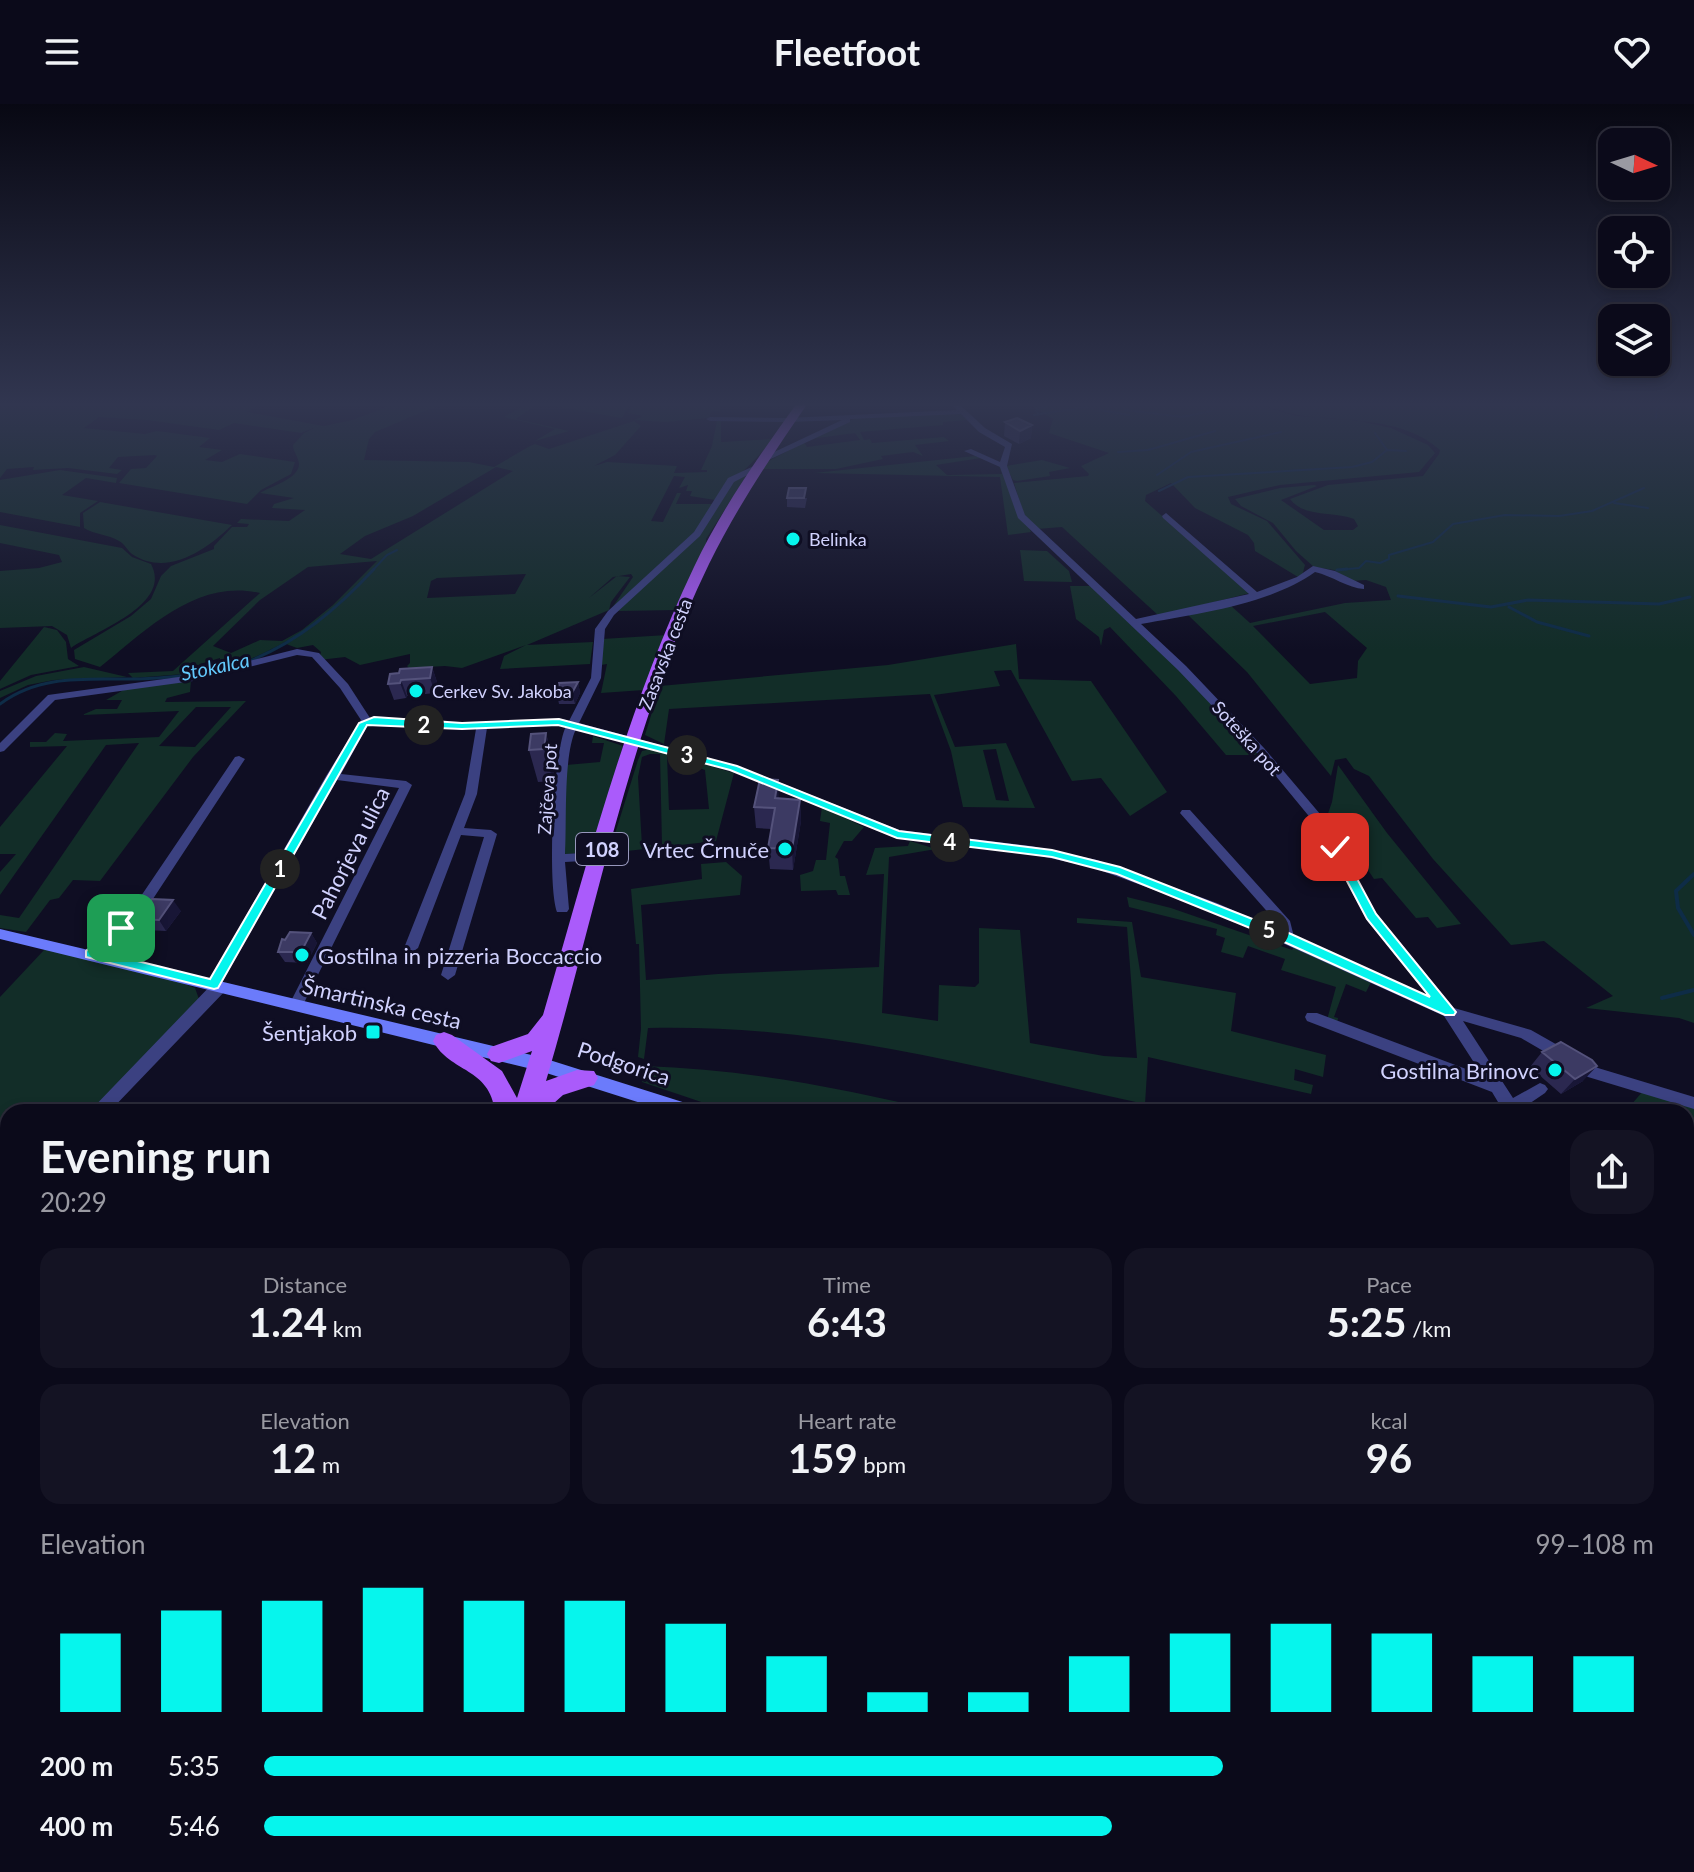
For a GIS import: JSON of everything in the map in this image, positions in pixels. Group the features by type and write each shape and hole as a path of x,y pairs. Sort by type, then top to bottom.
{"main road":[{"name":"Zasavska cesta","path":"529,1104 633,742 691,587 746,486"},
{"path":"0,934 217,985"},
{"name":"Šmartinska cesta","path":"217,985 540,1064"},
{"path":"499,1054 536,1040 558,1003"},
{"path":"444,1041 456,1052 492,1073 502,1086 505,1104"},
{"name":"Podgorica","path":"540,1064 667,1104"},
{"path":"535,1104 550,1088 565,1081 586,1078"}],"street":[{"name":"Zajčeva pot","path":"600,856 559,858 563,766 570,725 596,678 598,639 604,622 697,534 728,486"},
{"name":"Soteška pot","path":"1010,486 1021,516 1135,622 1260,750 1322,824 1371,916 1449,1012 1507,1104"},
{"path":"1166,516 1254,594"},
{"path":"1135,622 1254,594 1297,581 1313,569 1332,573 1361,587"},
{"path":"0,749 43,703 57,695 193,678 297,652 315,655 344,686 367,721"},
{"path":"105,1104 217,985 359,727 367,721 482,726 559,722 747,773 897,834 1052,853 1093,863 1287,937 1449,1012 1526,1034 1593,1073 1694,1103"},
{"path":"411,948 459,831 473,788 482,726"},
{"path":"90,954 137,912 239,759"},
{"name":"Pahorjeva ulica","path":"296,1005 406,785 332,776"},
{"path":"1186,813 1285,924 1287,937"},
{"path":"448,975 491,834 459,831"},
{"path":"559,858 562,909"},
{"path":"1312,1017 1495,1088"},
{"path":"1520,1104 1540,1089"}],"green space":[{"path":"0,486 75,486 62,495 98,501 80,513 80,527 0,512"},
{"path":"134,486 269,486 247,504"},
{"path":"276,486 465,486 413,516 365,536 340,554 371,559 490,486 669,486 651,521 663,522 677,493 681,493 676,504 713,504 702,525 612,608 633,577 631,574 618,576 630,577 611,602 609,610 527,645 593,642 590,664 500,669 504,656 526,645 462,668 409,668 410,654 360,665 345,657 319,660 321,652 313,645 297,648 286,644 304,632 252,658 219,669 220,658 200,664 197,673 133,678 128,673 173,671 260,593 237,590 214,593 173,611 100,667 75,659 74,650 131,616 151,599 161,576 171,566 214,549 232,527 247,527 249,524 237,523 241,519 289,521 305,510 272,508 274,504 294,498 260,493","holes":["377,561 333,605 302,630 282,641 260,640 231,653 213,646 260,600 308,567","526,574 515,594 427,598 431,581 437,578"]},
{"path":"688,486 729,486 715,500 690,496 692,491 686,491"},
{"path":"730,486 740,486 706,539 706,546 677,610 617,611 690,543"},
{"path":"1001,486 1010,486 1031,532 1008,535"},
{"path":"1015,486 1166,486 1146,495 1145,501 1250,593 1159,616 1062,527 1037,529 1024,515"},
{"path":"1173,486 1278,486 1228,497 1231,504 1267,521 1305,565 1302,576 1298,577 1255,551 1248,535 1195,508"},
{"path":"1316,486 1281,500 1324,530 1353,530 1358,526 1354,519 1311,512 1290,499 1327,486 1694,486 1694,1023 1679,1018 1586,1008 1613,996 1544,941 1511,945 1433,859 1369,776 1354,769 1346,758 1335,760 1331,776 1247,672 1187,614 1229,604 1250,623 1345,603 1391,600 1386,587 1366,580 1351,581 1334,570 1314,567 1273,523 1241,506 1235,499 1280,488","holes":["1325,612 1367,648 1358,661 1357,678 1310,684 1253,626"]},
{"path":"100,502 232,525 186,558 173,562 146,561 115,539 84,528 83,513"},
{"path":"0,525 122,548 132,557 151,564 155,579 151,592 128,615 71,648 67,635 52,626 0,628 0,571 39,568 62,562 59,555 0,543"},
{"path":"1020,550 1047,551 1069,571 1072,582 1024,581"},
{"path":"1070,586 1093,586 1188,676 1260,755 1226,755 1176,696 1110,627 1104,630 1101,646 1099,637 1076,619"},
{"path":"44,627 57,630 66,642 68,659 79,666 31,675 0,689 0,681"},
{"path":"667,635 644,690 601,693 607,664 601,665 602,639"},
{"path":"1016,644 1019,679 1091,681 1167,792 1130,816 1101,778 1072,781 1011,670 994,671 1000,686 934,695 955,747 1006,743 1035,808 963,807 951,751 930,694 669,709 664,744 645,735 660,686 888,665","holes":["996,749 1009,801 996,800 983,750"]},
{"path":"84,667 127,677 54,680 28,685 0,698 0,691 36,676"},
{"path":"191,680 190,692 167,698 165,702 246,701 193,757 100,881 73,880 59,898 50,900 26,932 0,928 0,915 19,918 139,743 106,745 0,895 0,872 16,854 0,854 0,827 67,746 30,747 30,742 46,742 55,733 67,734 63,741 159,737 179,711 82,715 96,709 117,709 122,700 106,700 127,688","holes":["196,707 231,707 195,747 159,746"]},
{"path":"593,736 623,746 591,853 564,854 566,765 600,762 604,743 592,743"},
{"path":"651,749 734,773 716,841 609,853 642,751","holes":["660,754 662,844 642,846 638,777 642,757","667,756 705,770 709,809 669,810"]},
{"path":"1338,765 1387,833 1461,924 1437,928 1428,917 1416,918 1382,878 1374,879 1353,848 1340,849 1325,822"},
{"path":"822,807 864,827 852,841 844,841 835,857 850,895 838,895 836,890 801,891 800,875 813,871 816,860 826,860 830,823 820,821"},
{"path":"910,841 936,849 889,857 882,1013 938,1021 939,985 975,987 979,983 979,928 1020,930 1030,1043 1104,1056 1137,1058 1127,927 1077,923 1077,918 1132,922 1141,977 1236,993 1231,1031 1326,1055 1323,1077 1295,1069 1294,1080 1313,1085 1311,1094 1148,1057 1145,1104 899,1051 777,1033 648,1028 644,1059 638,1057 641,1029 639,944 636,944 631,889 702,879 701,864 726,862 742,876 740,895 641,905 646,980 879,967 884,874 866,875 875,848 908,846"},
{"path":"1127,897 1171,908 1292,950 1295,946 1372,980 1366,992 1346,984 1334,1017 1338,1018 1337,1024 1327,1020 1336,987 1281,970 1285,959 1248,946 1243,958 1221,952 1225,938 1216,935 1217,929 1129,907"},
{"path":"45,949 177,981 195,988 199,999 100,1104 0,1104 0,997"},
{"path":"644,1066 719,1071 793,1081 906,1104 707,1104 642,1082"},
{"path":"1643,1091 1687,1104 1632,1104"}],"building":[{"path":"789,488 806,488 804,498 787,498"},
{"path":"432,667 430,678 388,684 390,674 399,673 400,669"},
{"path":"578,682 572,693 557,694 559,683"},
{"path":"546,733 544,749 529,750 531,734"},
{"path":"760,779 778,780 775,798 800,800 792,849 768,848 775,808 754,807"},
{"path":"152,899 173,900 159,920 137,919"},
{"path":"290,932 311,933 301,952 278,952 282,939 285,940"},
{"path":"1561,1042 1597,1066 1575,1079 1542,1052"}],"waterway":[{"path":"1159,491 1170,486"},
{"path":"1347,569 1337,570 1359,568 1366,561 1380,563 1389,559 1389,555 1433,542 1453,524 1505,515 1559,516 1592,511 1644,488"},
{"path":"1614,503 1648,508"},
{"name":"Stokalca","path":"372,571 387,555 397,550"},
{"name":"Stokalca","path":"247,662 283,645 316,623 374,569"},
{"path":"1398,596 1491,607 1528,600 1659,604 1690,597"},
{"path":"1509,607 1537,622 1589,636"},
{"name":"Stokalca","path":"0,704 33,687 67,680 139,679 208,672"},
{"path":"1694,874 1676,891 1678,908 1694,935"},
{"path":"1662,998 1694,990"}],"place":[{"name":"Belinka","path":"793,539"},
{"name":"Cerkev Sv. Jakoba","path":"416,691"},
{"name":"Vrtec Črnuče","path":"785,849"},
{"name":"Gostilna in pizzeria Boccaccio","path":"302,955"},
{"name":"Šentjakob","path":"373,1032"},
{"name":"Gostilna Brinovc","path":"1555,1070"}],"route":[{"path":"121,928 90,954 214,984 364,723 374,720 462,726 559,722 734,768 897,834 1052,853 1120,871 1287,937 1449,1012 1371,916 1335,847"}]}
